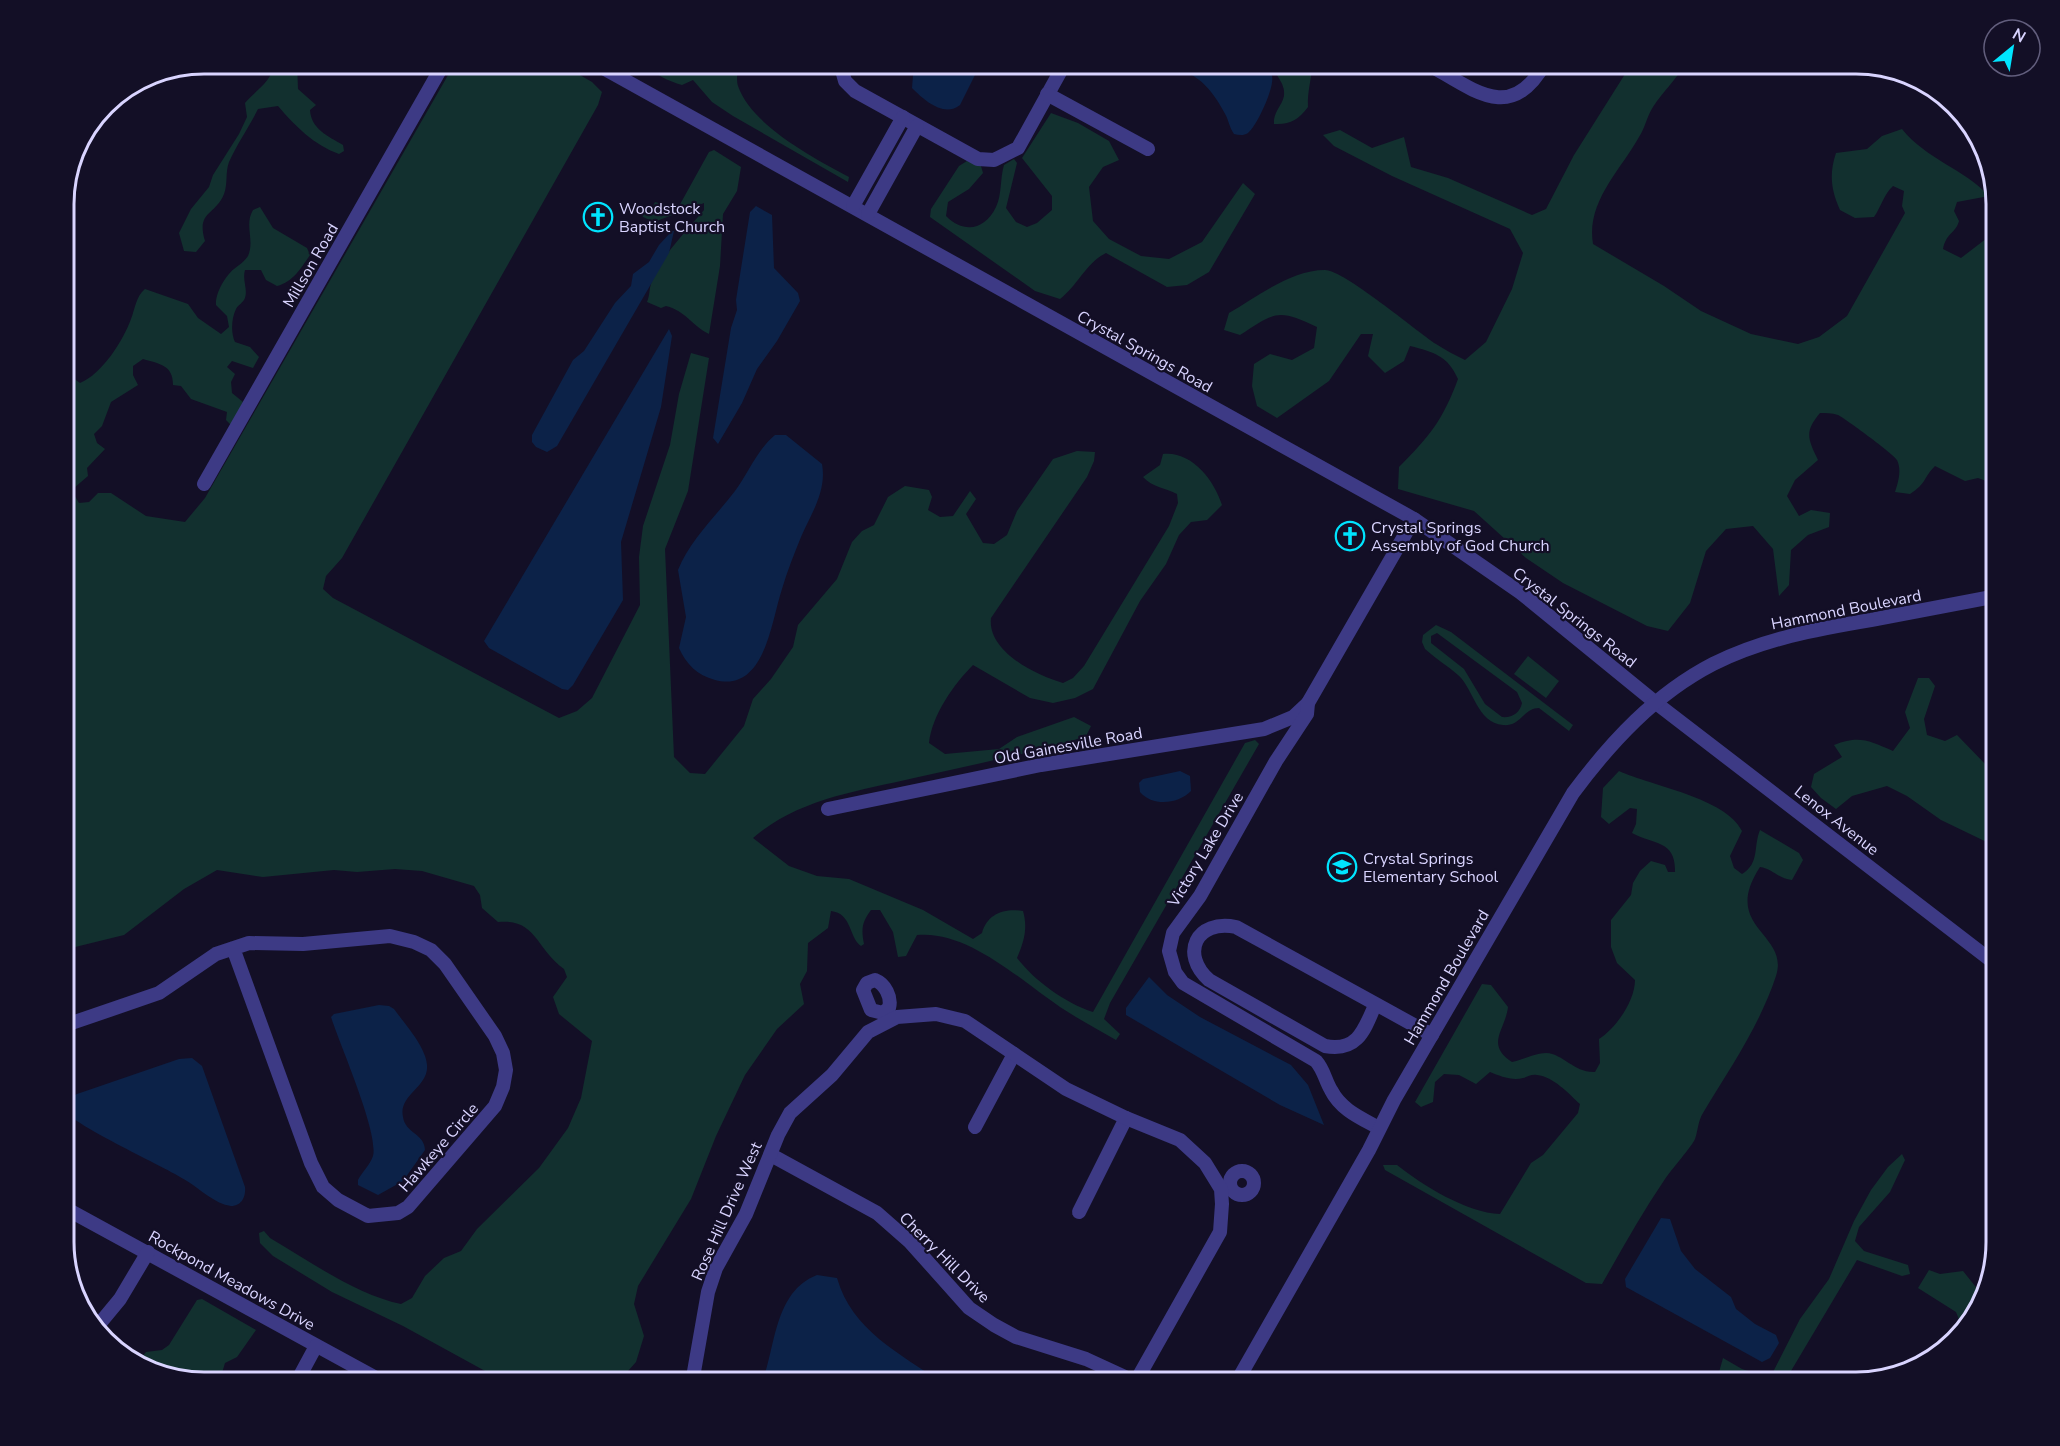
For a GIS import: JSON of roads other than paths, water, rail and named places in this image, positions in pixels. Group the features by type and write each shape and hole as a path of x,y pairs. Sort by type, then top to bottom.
{"street":[{"name":"Millson Road","path":"204,484 438,74"},
{"name":"Crystal Springs Road","path":"614,74 1414,519 1521,593 1656,703"},
{"path":"843,74 845,81 855,91 978,159 994,160 1018,148 1059,74"},
{"path":"1446,74 1485,95 1505,99 1521,93 1536,80 1539,74"},
{"path":"1047,94 1148,149"},
{"path":"853,206 903,117"},
{"path":"868,214 917,126"},
{"name":"Victory Lake Drive","path":"1379,1128 1339,1102 1330,1089 1325,1072 1316,1061 1183,983 1175,972 1169,951 1173,933 1200,896 1276,761 1307,714 1308,703 1414,519"},
{"name":"Hammond Boulevard","path":"1242,1372 1432,1035 1573,793 1605,750 1656,703 1714,664 1766,642 1803,632 1986,598"},
{"name":"Old Gainesville Road","path":"828,809 1041,765 1264,729 1293,717 1308,703"},
{"name":"Lenox Avenue","path":"1656,703 1986,957"},
{"path":"1376,1005 1361,1036 1346,1047 1325,1046 1209,980 1198,971 1194,961 1194,945 1203,932 1210,927 1222,924 1236,927 1432,1035"},
{"name":"Hawkeye Circle","path":"74,1022 159,993 177,983 201,963 233,948 249,943 303,944 390,936 414,942 431,950 445,964 495,1036 503,1053 506,1070 503,1087 495,1106 408,1207 383,1216 368,1216 339,1200 323,1187 311,1163 233,948"},
{"name":"Rose Hill Drive West","path":"694,1372 708,1292 716,1268 746,1214 790,1113 832,1074 868,1032 884,1017 946,1015 965,1021 1014,1053"},
{"path":"975,1127 1014,1053 1066,1089 1125,1118 1180,1140 1205,1163 1225,1188 1220,1232 1141,1372"},
{"path":"1079,1212 1125,1118"},
{"name":"Cherry Hill Drive","path":"771,1155 877,1213 910,1242 969,1308 994,1325 1016,1337 1086,1359 1114,1372"},
{"name":"Rockpond Meadows Drive","path":"74,1213 364,1372"},
{"path":"101,1322 120,1299 148,1252"},
{"path":"302,1372 316,1346"}],"water":[{"path":"913,74 976,74 960,105 947,110 934,106 912,88"},
{"path":"1190,74 1272,74 1272,76 1271,89 1256,123 1248,133 1243,135 1234,134 1218,102 1198,79"},
{"path":"756,206 772,215 774,268 798,293 800,301 777,341 757,369 742,403 718,444 713,438 731,328 737,310 736,300 750,212"},
{"path":"674,231 669,253 557,446 547,452 536,447 532,442 532,435 573,360 584,351 615,303 631,286 633,274 649,262 659,245"},
{"path":"669,329 672,336 661,407 621,542 623,600 573,685 568,690 562,689 489,648 484,641"},
{"path":"775,435 786,435 822,464 820,493 788,570 763,652 755,666 745,676 732,681 715,680 693,668 679,648 686,617 678,570 696,538 735,491 758,454"},
{"path":"1180,771 1190,776 1191,791 1179,799 1158,802 1145,797 1140,792 1139,783 1143,779"},
{"path":"1149,977 1167,995 1200,1017 1291,1065 1308,1085 1324,1125 1280,1105 1126,1015 1126,1008"},
{"path":"379,1005 394,1009 419,1043 427,1065 423,1079 403,1109 407,1127 422,1140 425,1150 403,1181 378,1195 358,1185 358,1180 373,1156 373,1145 365,1109 331,1017 334,1014"},
{"path":"192,1058 202,1066 245,1187 243,1200 235,1206 225,1205 213,1199 176,1174 74,1118 74,1096 179,1059"},
{"path":"1661,1218 1670,1219 1681,1251 1695,1269 1731,1297 1736,1309 1755,1324 1776,1335 1779,1343 1770,1358 1762,1362 1626,1287 1625,1279"},
{"path":"817,1275 837,1278 854,1313 866,1327 894,1351 926,1372 766,1372 784,1307 803,1283"}],"place":[{"name":"Woodstock Baptist Church","path":"598,217"},
{"name":"Crystal Springs Assembly of God Church","path":"1350,536"},
{"name":"Crystal Springs Elementary School","path":"1342,867"}]}
